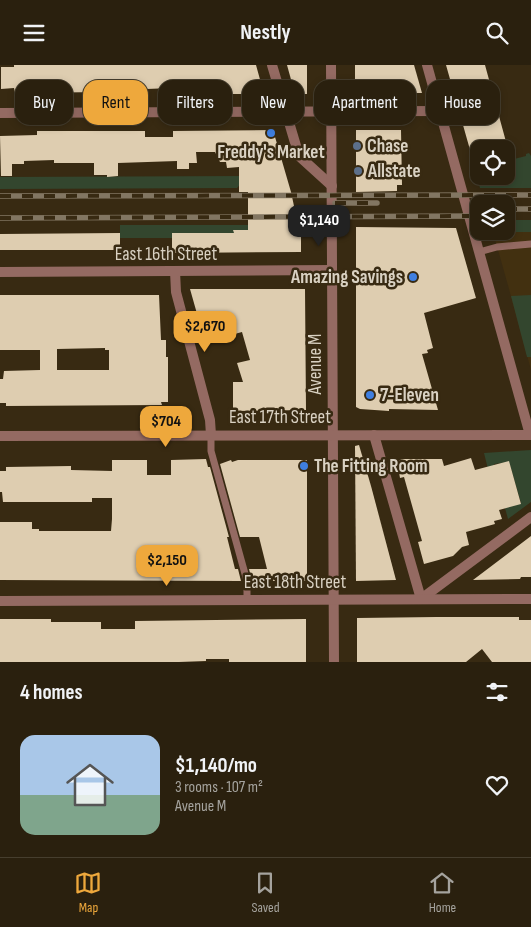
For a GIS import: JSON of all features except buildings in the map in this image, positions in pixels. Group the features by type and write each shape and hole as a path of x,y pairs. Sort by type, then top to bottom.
{"street":[{"path":"272,65 276,80"},
{"name":"Avenue M","path":"331,65 331,80"},
{"path":"428,65 432,80"},
{"path":"0,113 242,112"},
{"path":"289,125 299,156 332,186"},
{"name":"Avenue M","path":"331,125 334,662"},
{"path":"444,125 531,435"},
{"name":"East 16th Street","path":"0,272 332,270"},
{"path":"175,271 176,292 210,419 211,435"},
{"path":"374,435 421,599 531,517"},
{"name":"East 17th Street","path":"0,436 531,435"},
{"name":"East 18th Street","path":"0,601 531,599"}],"lane":[{"path":"479,252 497,247 531,244"},
{"path":"211,435 211,451 247,581 247,599"}],"shaded area":[{"path":"515,232 531,232 531,370 495,240 515,240"}],"green space":[{"path":"529,153 531,156 531,188 480,188 479,185 515,185 515,159 526,156"},
{"path":"248,176 237,188 0,189 0,177"},
{"path":"515,220 531,220 531,232 515,232"},
{"path":"120,225 248,225 248,230 234,230 234,233 173,233 172,238 120,238"},
{"path":"531,295 531,357 527,357 511,296"},
{"path":"531,450 531,502 508,519 505,508 521,503 509,462 494,464 494,467 488,469 484,453"}],"railway":[{"path":"0,196 531,195"},
{"path":"335,203 377,203"},
{"path":"515,209 531,209"},
{"path":"0,218 470,216"}],"place":[{"name":"Freddy's Market","path":"271,133"},
{"name":"Chase","path":"357,146"},
{"name":"Allstate","path":"358,171"},
{"name":"Amazing Savings","path":"413,277"},
{"name":"7-Eleven","path":"370,395"},
{"name":"The Fitting Room","path":"304,466"}]}
